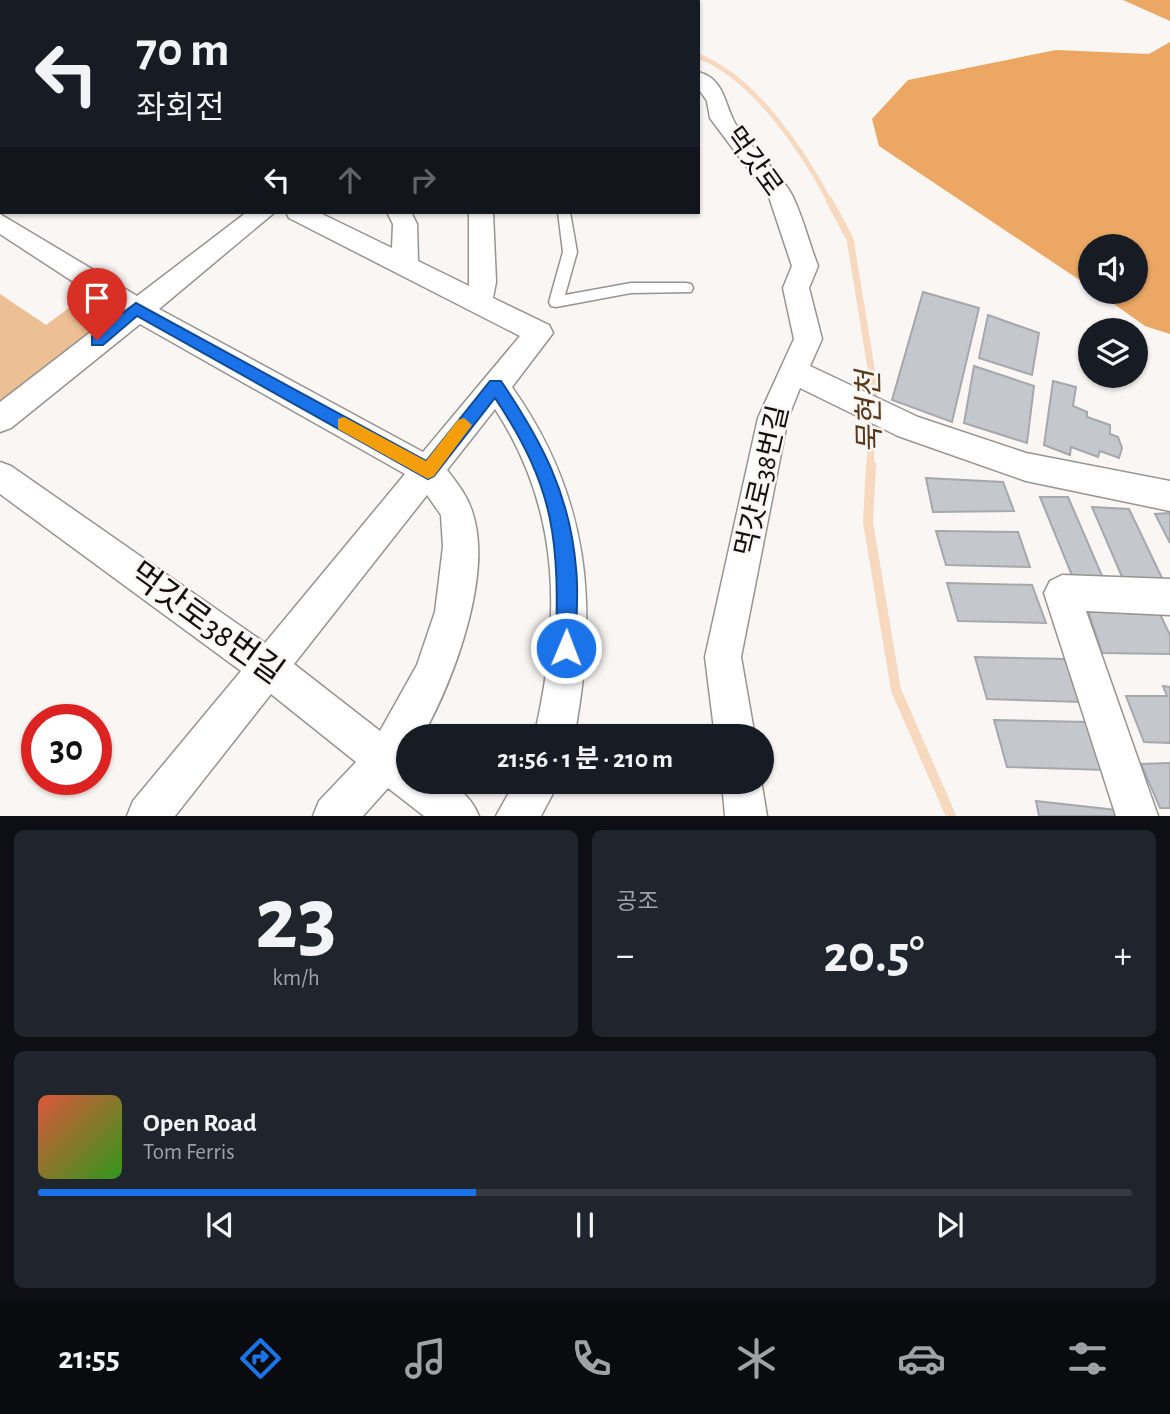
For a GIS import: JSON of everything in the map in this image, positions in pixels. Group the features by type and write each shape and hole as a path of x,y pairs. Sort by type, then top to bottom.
{"street":[{"name":"먹갓로","path":"700,79 707,84 720,104 721,118 780,195 805,266 796,288 808,339 793,372"},
{"path":"0,419 136,309 260,214"},
{"path":"148,816 539,333 303,214"},
{"path":"400,214 404,225 405,266"},
{"path":"478,303 483,282 481,214"},
{"path":"0,222 136,309 428,471 457,513 458,579 448,638 424,694 416,724"},
{"name":"먹갓로38번길","path":"733,724 723,657 773,418 793,372 891,418 1026,467 1170,496"},
{"path":"495,386 529,437 548,478 561,526 567,569 565,695 557,724"},
{"name":"먹갓로38번길","path":"0,476 268,668 396,769"},
{"path":"1137,816 1062,593 1170,597"},
{"path":"334,816 396,778"},
{"name":"먹갓로38번길","path":"429,794 458,816"},
{"path":"517,816 531,794"},
{"path":"743,794 746,816"}],"lane":[{"path":"565,214 570,252 555,302 631,288 686,288"}],"shaded area":[{"path":"1123,0 1170,0 1170,21"},
{"path":"1170,42 1170,334 1148,327 1148,318 1134,318 1114,304 1148,304 1148,234 1078,234 1078,279 879,146 872,119 908,80 1056,50 1149,54"},
{"path":"0,294 46,325 77,302 105,320 0,401"}],"building":[{"path":"923,292 979,308 952,422 892,400"},
{"path":"988,315 1039,333 1032,375 979,358"},
{"path":"974,366 1034,386 1027,443 964,423"},
{"path":"1053,381 1076,387 1073,406 1087,412 1087,417 1110,425 1110,434 1118,437 1122,448 1119,458 1100,451 1098,457 1071,447 1070,455 1044,445"},
{"path":"926,478 1003,482 1014,511 933,512"},
{"path":"1040,497 1068,497 1103,578 1073,578"},
{"path":"1092,507 1129,509 1163,580 1123,579"},
{"path":"1170,513 1170,543 1155,514"},
{"path":"936,531 1018,532 1030,567 946,565"},
{"path":"947,583 1032,585 1046,623 958,621"},
{"path":"1088,611 1160,614 1170,635 1170,654 1102,653"},
{"path":"975,657 1066,659 1081,702 987,699"},
{"path":"1163,686 1170,687 1170,743 1144,742 1126,696 1167,696"},
{"path":"994,720 1089,722 1106,770 1007,767"},
{"path":"1170,763 1170,808 1160,808 1141,764"},
{"path":"1036,801 1125,811 1126,816 1039,816"}],"waterway":[{"name":"묵현천","path":"700,57 719,66 738,80 775,118 806,161 830,202"},
{"name":"묵현천","path":"829,200 850,239 874,386 870,467"},
{"name":"묵현천","path":"871,465 868,522 896,690 951,816"}],"slow traffic":[{"path":"344,424 428,471 464,425"}],"route":[{"path":"97,340 136,309 428,471 495,386 529,437 548,478 561,526 567,569 566,648"}]}
